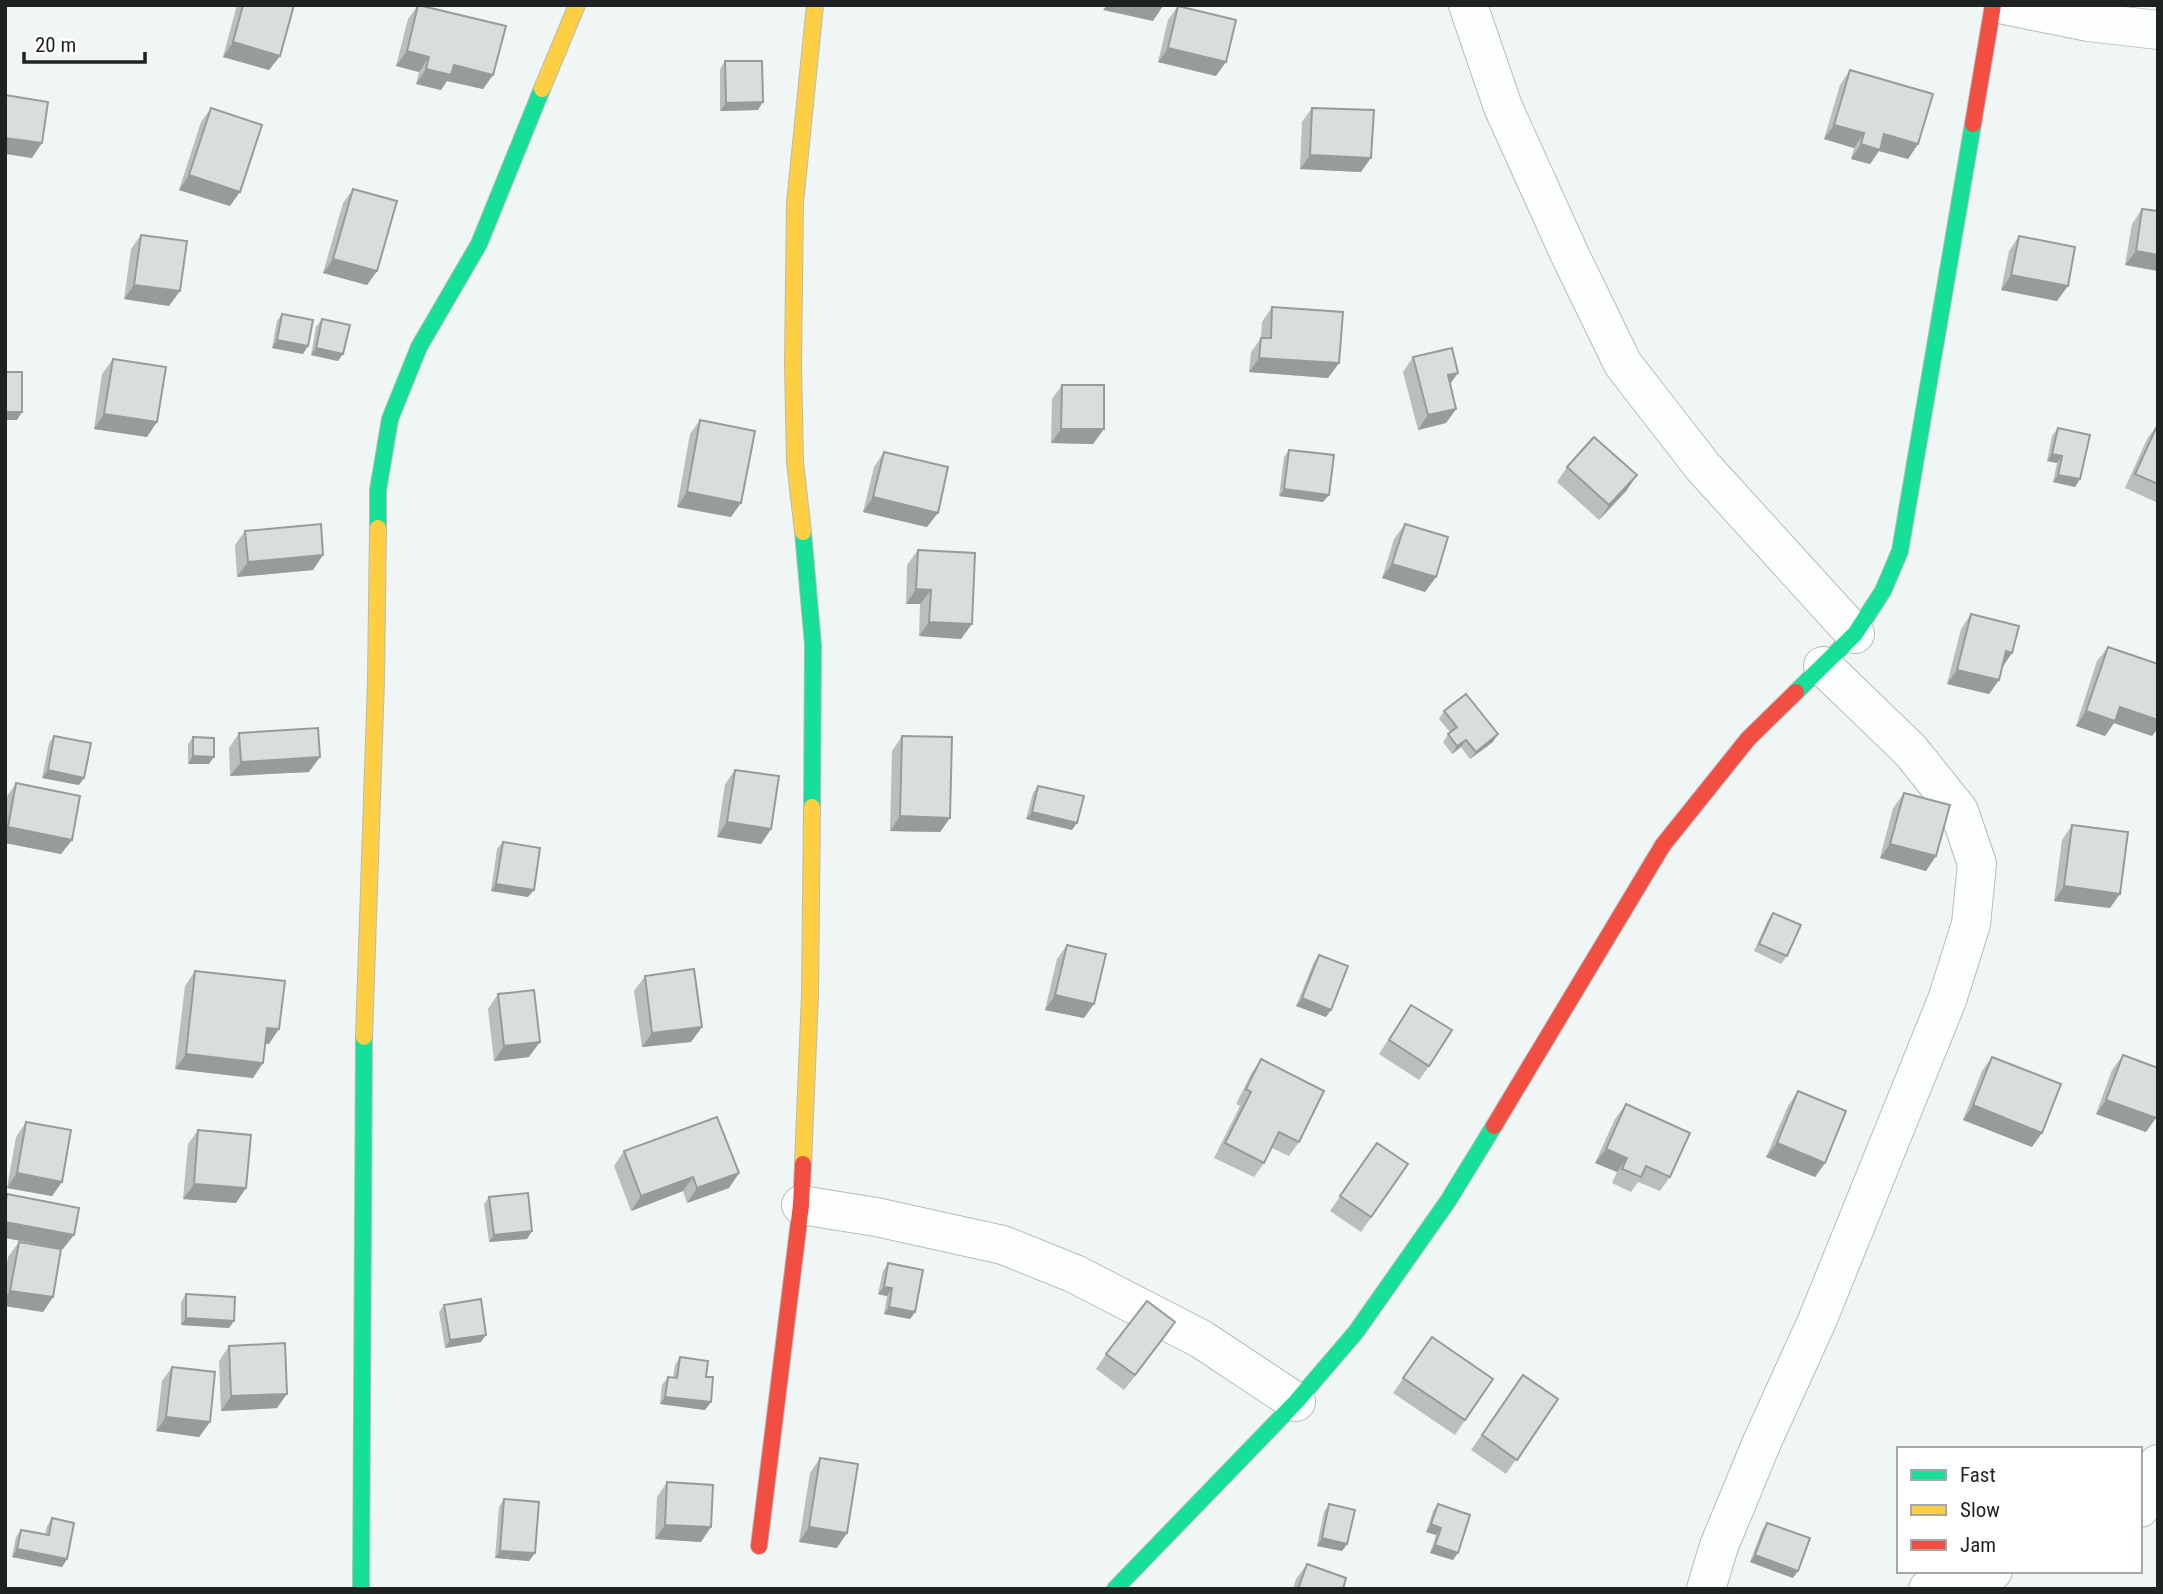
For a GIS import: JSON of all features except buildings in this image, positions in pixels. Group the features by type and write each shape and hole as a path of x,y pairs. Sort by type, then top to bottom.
{"street":[{"path":"361,1589 364,1031 376,680 377,490 390,419 419,346 479,244 577,5"},
{"path":"759,1546 801,1205 810,994 813,645 796,462 793,364 795,203 815,5"},
{"path":"1468,5 1503,107 1623,364 1703,467 1855,635"},
{"path":"1115,1589 1296,1402 1356,1332 1448,1201 1662,845 1748,739 1855,635 1883,591 1900,551 1993,5"},
{"path":"2004,5 2088,22 2158,30"},
{"path":"1706,1589 1719,1546 1762,1442 1817,1321 1947,1000 1971,924 1977,864 1959,811 1911,751 1824,666"},
{"path":"801,1205 876,1217 1003,1245 1075,1274 1201,1339 1296,1402"},
{"path":"2142,1502 2158,1464"},
{"path":"1928,1589 1986,1573"}],"traffic: fast":[{"path":"378,528 378,490 390,419 419,347 479,244 542,89"},
{"path":"1796,692 1855,634 1883,591 1900,551 1973,124"},
{"path":"803,532 813,645 812,807"},
{"path":"361,1589 364,1037"},
{"path":"1115,1589 1296,1402 1356,1332 1448,1201 1494,1126"}],"traffic: slow":[{"path":"542,89 577,5"},
{"path":"803,532 795,462 795,203 815,5"},
{"path":"364,1037 376,680 378,528"},
{"path":"803,1164 810,994 812,807"}],"traffic: jam":[{"path":"1973,124 1993,5"},
{"path":"1494,1126 1663,845 1748,739 1796,692"},
{"path":"759,1546 801,1205 803,1164"}]}
